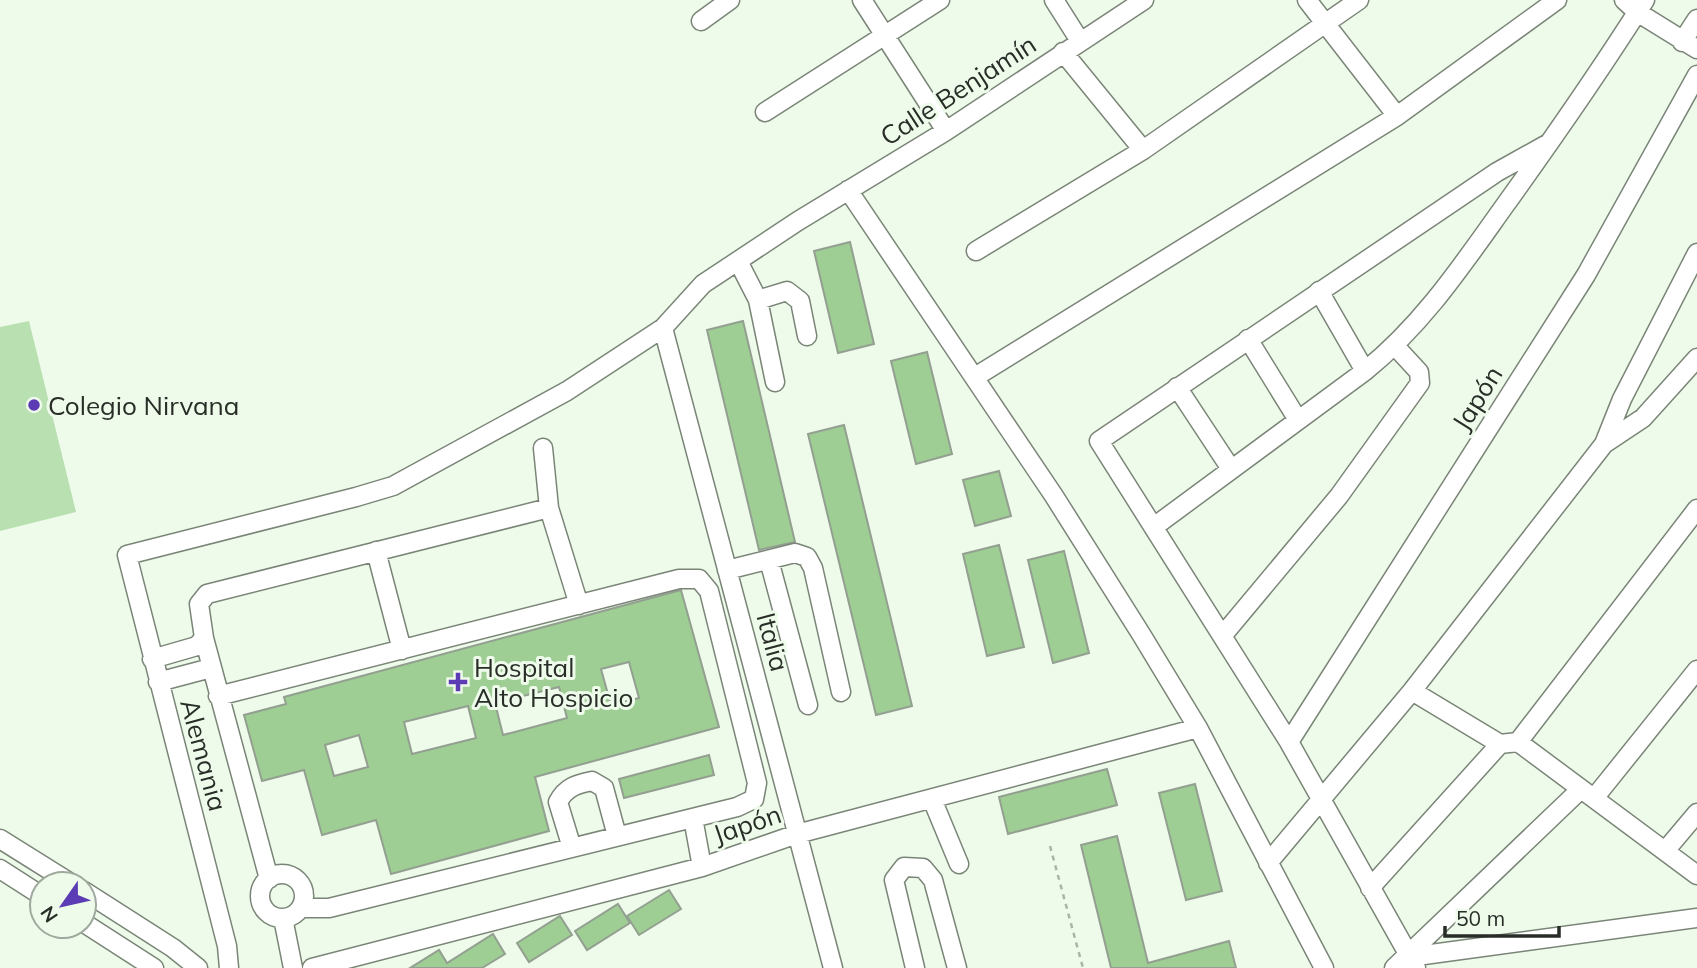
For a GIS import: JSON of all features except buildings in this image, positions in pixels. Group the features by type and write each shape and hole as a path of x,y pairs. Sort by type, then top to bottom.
{"street":[{"path":"701,21 730,0"},
{"path":"862,0 946,131"},
{"path":"765,112 940,0"},
{"path":"1054,0 1080,41"},
{"name":"Calle Benjamín","path":"127,555 393,486 567,391 663,328 703,284 798,221 946,131 1144,0"},
{"path":"1307,0 1396,116"},
{"path":"976,251 1143,150 1359,0"},
{"path":"975,377 1396,116 1557,0"},
{"path":"1155,526 1365,370 1395,346 1430,309 1549,144 1635,4 1689,45 1697,19"},
{"path":"1063,52 1143,150"},
{"name":"Japón","path":"1289,742 1586,275 1697,75"},
{"path":"1412,962 1289,742 1099,441 1497,172 1549,144"},
{"path":"848,190 1054,496 1198,728 1324,968"},
{"path":"1268,863 1322,802 1412,691 1604,444 1622,399 1697,253"},
{"path":"738,261 758,300 775,382"},
{"path":"758,300 787,291 800,301 807,336"},
{"path":"1319,291 1365,370"},
{"name":"Italia","path":"663,328 833,968"},
{"path":"1248,339 1298,420"},
{"path":"1223,635 1339,496 1420,383 1417,370 1395,346"},
{"path":"1604,444 1643,418 1697,358"},
{"path":"1177,387 1231,469"},
{"path":"543,448 549,508 579,605"},
{"path":"269,879 204,638 199,604 206,594 549,508"},
{"path":"1518,742 1697,509"},
{"path":"376,551 402,650"},
{"path":"727,570 795,553 807,557 813,568 841,692"},
{"name":"Alemania","path":"127,555 228,946 229,968"},
{"path":"769,559 808,705"},
{"path":"218,696 679,579 699,579 709,591 757,783 754,799 693,818 329,908 301,908 283,919 270,915 262,904 261,890 269,879 283,874 297,880 304,893 301,908"},
{"path":"152,659 197,646 204,638"},
{"path":"158,682 211,668"},
{"path":"1412,962 1588,793 1697,670"},
{"path":"1412,691 1500,744 1518,742 1697,875"},
{"name":"Japón","path":"312,968 702,867 797,834 1198,728"},
{"path":"1370,888 1500,744"},
{"path":"572,848 558,802 563,793 574,785 592,781 604,789 617,836"},
{"path":"932,799 959,864"},
{"path":"1665,851 1697,813"},
{"path":"693,818 702,867"},
{"path":"0,839 50,870"},
{"path":"915,968 894,880 904,867 923,868 933,880 957,968"},
{"path":"0,869 28,887"},
{"path":"98,900 173,947 198,968"},
{"path":"1394,968 1412,962 1697,918"},
{"path":"283,919 293,968"},
{"path":"98,932 154,968"}],"path":[{"path":"1050,846 1083,968"}],"green space":[{"name":"Colegio Nirvana","path":"29,321 76,512 0,531 0,327"}],"place":[{"name":"Colegio Nirvana","path":"34,405"},
{"name":"Hospital Alto Hospicio","path":"458,682"}]}
